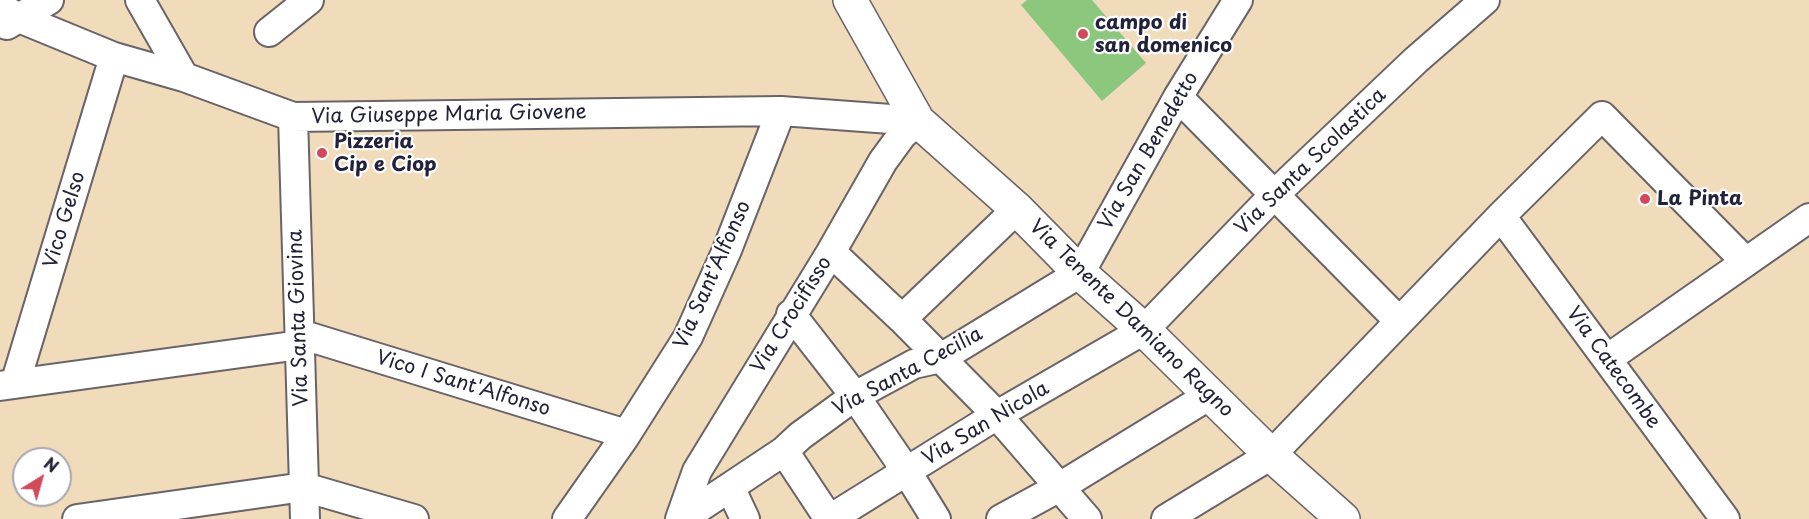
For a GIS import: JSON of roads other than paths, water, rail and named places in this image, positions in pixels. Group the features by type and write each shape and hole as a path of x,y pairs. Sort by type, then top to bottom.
{"street":[{"path":"6,18 49,0"},
{"path":"140,0 184,77"},
{"path":"269,32 309,0"},
{"name":"Via Tenente Damiano Ragno","path":"850,0 918,121 1017,209 1080,273 1144,330 1271,455 1341,518"},
{"name":"Via San Benedetto","path":"1080,273 1179,97 1238,0"},
{"name":"Via Santa Scolastica","path":"1144,330 1275,194 1416,60 1485,0"},
{"name":"Via Giuseppe Maria Giovene","path":"6,18 114,57 184,77 293,117 781,111 918,121"},
{"name":"Vico Gelso","path":"8,385 114,57"},
{"path":"1179,97 1400,321"},
{"name":"Via Sant'Alfonso","path":"567,519 627,434 688,337 727,250 781,111"},
{"path":"1166,519 1271,455 1501,216 1602,116 1746,262"},
{"name":"Via Santa Giovina","path":"293,117 305,519"},
{"name":"Via Crocifisso","path":"681,519 697,471 831,252 883,161 902,135 918,121"},
{"path":"902,319 1017,209"},
{"name":"Via Catecombe","path":"1501,216 1725,519"},
{"path":"1607,359 1809,218"},
{"path":"831,252 902,319 997,415 1086,519"},
{"name":"Via Santa Cecilia","path":"681,519 784,451 800,436 855,396 914,364 940,358 1080,273"},
{"path":"791,314 855,396 936,519"},
{"name":"Via San Nicola","path":"830,519 997,415 1144,330"},
{"name":"Vico I Sant'Alfonso","path":"8,385 300,340 627,434"},
{"path":"1000,519 1058,488 1210,395"},
{"path":"784,451 830,519"},
{"path":"77,519 304,487 414,519"},
{"path":"730,487 745,519"}],"place":[{"name":"campo di san domenico","path":"1083,34"},
{"name":"Pizzeria Cip e Ciop","path":"322,153"},
{"name":"La Pinta","path":"1645,199"}]}
